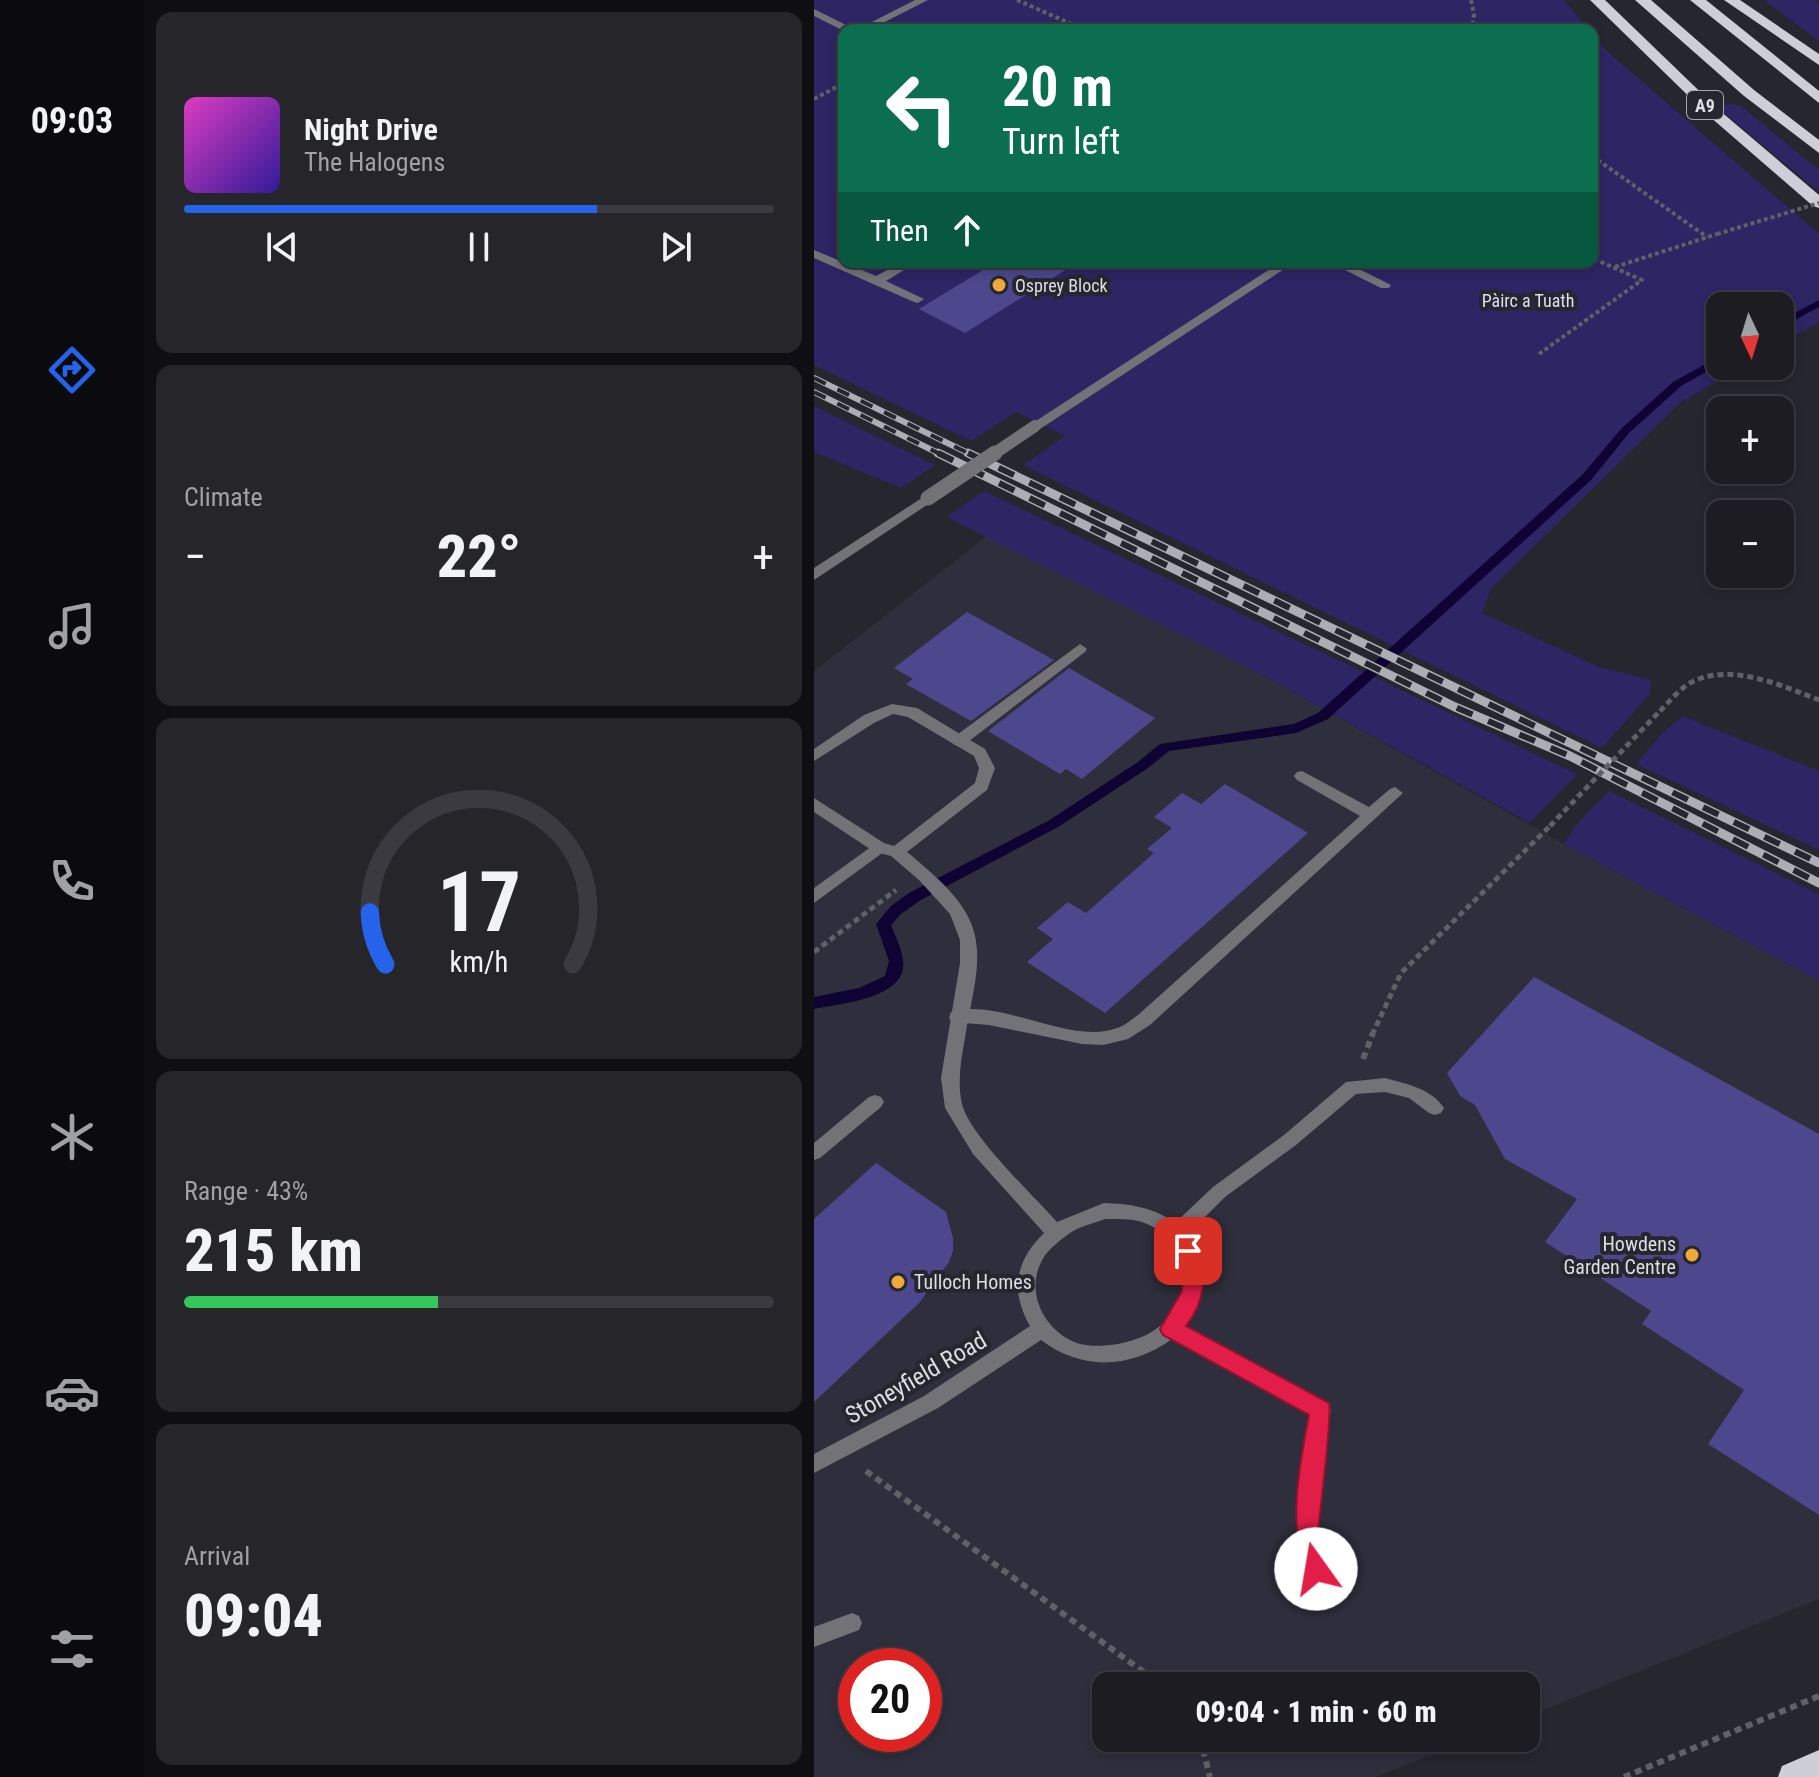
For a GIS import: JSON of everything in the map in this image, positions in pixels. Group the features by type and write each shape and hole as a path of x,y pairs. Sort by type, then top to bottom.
{"highway":[{"name":"A9","path":"1597,0 1691,92 1819,203"},
{"name":"A9","path":"1642,0 1749,93 1819,148"},
{"path":"1697,0 1819,98"},
{"path":"1731,0 1819,61"},
{"path":"1793,1777 1819,1765"}],"street":[{"path":"873,24 923,0"},
{"path":"816,15 838,24"},
{"path":"814,254 838,264"},
{"path":"846,268 918,299"},
{"path":"876,281 900,268"},
{"path":"814,575 1035,426 1280,268"},
{"path":"1348,268 1385,285"},
{"path":"959,741 1080,649"},
{"path":"814,756 869,719 892,709 912,712 980,753 987,768 982,786 896,852"},
{"path":"1302,776 1370,815"},
{"path":"957,1017 989,1018 1082,1037 1122,1034 1144,1020 1395,793"},
{"path":"814,804 879,847 896,852 957,911 968,940 968,963 957,1017 950,1078 954,1108 979,1149 1054,1231"},
{"path":"814,897 879,847"},
{"path":"1176,1234 1219,1192 1290,1140 1352,1087 1385,1085 1414,1093 1435,1108"},
{"path":"814,1153 875,1102"},
{"path":"1104,1211 1131,1212 1156,1219 1176,1234 1188,1251 1193,1281 1184,1311 1171,1329 1152,1343 1104,1355 1079,1352 1058,1343 1041,1329 1029,1310 1026,1278 1038,1248 1054,1231 1077,1217 1104,1211"},
{"name":"Stoneyfield Road","path":"814,1464 923,1409 987,1370 1041,1329"},
{"path":"1171,1329 1321,1410 1307,1535 1316,1569"},
{"path":"814,1637 852,1623"}],"path":[{"path":"1017,0 1071,24"},
{"path":"1471,0 1472,24"},
{"path":"814,99 838,86"},
{"path":"1598,160 1707,237"},
{"path":"1613,267 1819,203"},
{"path":"1539,354 1642,280 1598,261"},
{"path":"1352,1087 1383,1007 1401,973 1692,682 1706,677 1734,676 1776,684 1819,700"},
{"path":"814,952 922,874"},
{"path":"840,1452 1144,1672"},
{"path":"1624,1777 1819,1696"},
{"path":"1204,1752 1210,1777"}],"shaded area":[{"path":"987,536 1257,672 1564,844 1819,981 1819,1599 1540,1711 1540,1672 1092,1672 1092,1752 1438,1752 1376,1777 814,1777 814,671"}],"green space":[{"name":"Pàirc a Tuath","path":"814,0 1564,0 1584,24 838,24 838,268 1598,268 1598,40 1609,53 1819,234 1819,322 1794,337 1794,292 1706,292 1706,380 1720,380 1681,402 1491,589 1482,613 1599,667 1651,680 1650,694 1602,748 1023,465 1065,436 1016,412 971,441 814,365"},
{"path":"1764,0 1815,0 1819,4 1819,41"},
{"path":"1723,105 1741,106 1819,170 1819,192 1723,112"},
{"path":"814,406 935,465 901,488 814,452"},
{"path":"984,491 1577,774 1530,823 1257,672 946,517"},
{"path":"1683,716 1819,771 1819,850 1636,764 1662,733"},
{"path":"1609,791 1819,894 1819,981 1564,844 1575,826"}],"building":[{"name":"Osprey Block","path":"986,268 1068,268 965,333 919,309"},
{"path":"967,612 1054,660 971,721 906,684 913,679 894,668"},
{"path":"1069,668 1155,718 1082,779 1066,769 1060,774 988,731"},
{"path":"1225,784 1308,833 1105,1013 1027,962 1053,939 1037,928 1068,902 1086,913 1154,853 1147,849 1172,828 1154,817 1182,793 1201,804"},
{"name":"Howdens Garden Centre","path":"1534,977 1819,1134 1819,1515 1708,1444 1744,1390 1642,1324 1651,1311 1545,1242 1577,1199 1505,1159 1475,1105 1460,1096 1447,1073"},
{"name":"Tulloch Homes","path":"876,1163 946,1212 953,1251 949,1262 919,1303 814,1402 814,1219"}],"waterway":[{"path":"1794,317 1819,303"},
{"path":"814,1003 859,994 891,980 896,961 883,924 896,910 914,897 1053,824 1165,747 1296,728 1323,716 1587,477 1625,431 1677,384 1706,367"}],"railway":[{"path":"814,378 972,455"},
{"path":"814,392 942,455"},
{"path":"938,453 1455,707 1570,756 1819,883"},
{"path":"968,453 1819,863"}],"place":[{"name":"Osprey Block","path":"999,285"},
{"name":"Howdens Garden Centre","path":"1692,1255"},
{"name":"Tulloch Homes","path":"898,1282"}],"route":[{"path":"1188,1251 1193,1271 1192,1291 1184,1311 1171,1329 1321,1410 1307,1535 1316,1569"}]}
